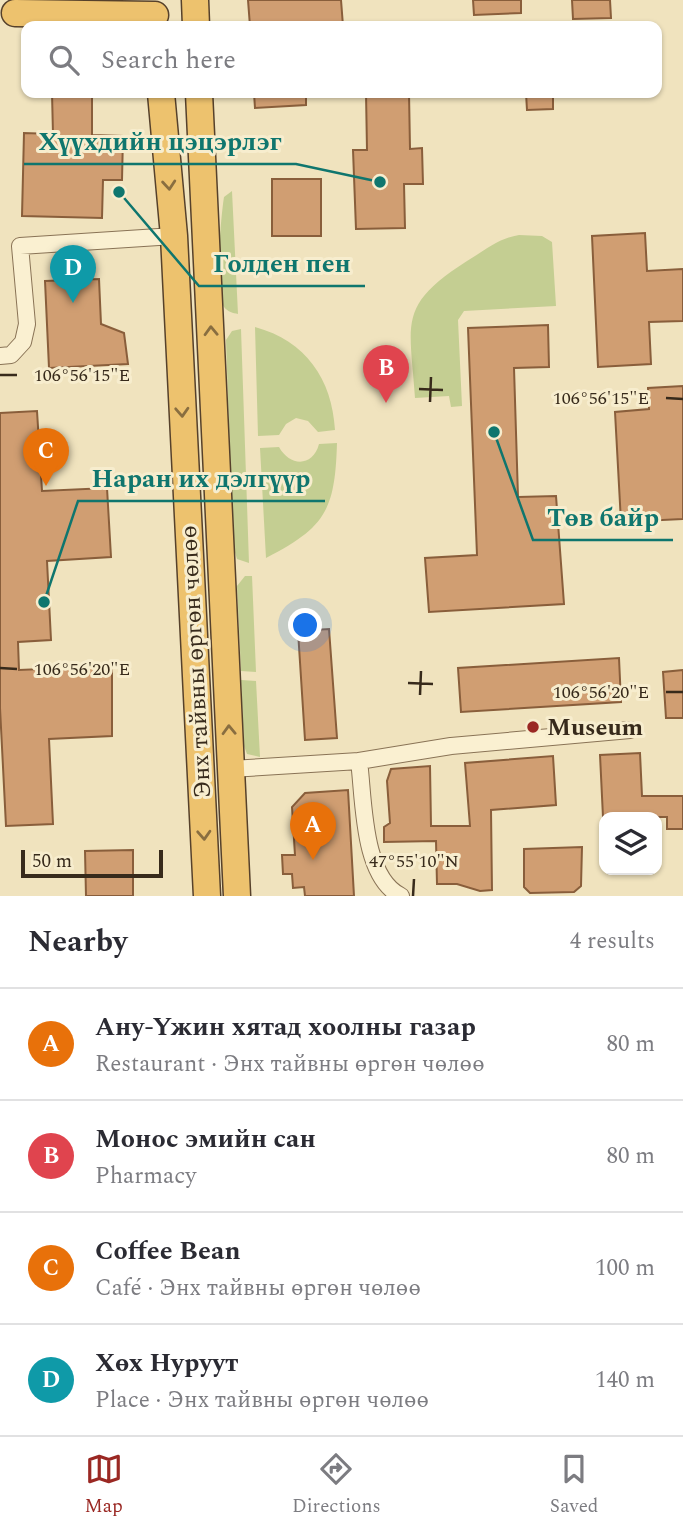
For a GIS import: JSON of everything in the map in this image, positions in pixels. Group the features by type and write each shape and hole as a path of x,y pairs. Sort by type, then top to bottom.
{"highway":[{"path":"195,0 196,21"},
{"path":"15,13 155,14"},
{"name":"Энх тайвны өргөн чөлөө","path":"161,98 174,236 207,896"},
{"name":"Энх тайвны өргөн чөлөө","path":"199,98 237,896"}],"street":[{"path":"0,356 11,355 23,342 27,324 20,246 174,236"},
{"path":"231,769 359,761 451,746 630,730"},
{"path":"359,761 373,863 386,886 401,896"}],"green space":[{"path":"232,191 238,314 224,307 219,287 224,197"},
{"path":"519,235 542,236 552,242 556,306 464,311 458,320 462,406 451,407 449,396 415,398 411,333 418,304 444,277 467,261 498,242"},
{"path":"255,327 289,342 313,365 328,394 335,430 318,432 308,421 296,418 286,424 279,435 258,436"},
{"path":"241,329 249,563 237,559 233,546 226,340 232,331"},
{"path":"337,443 334,485 323,514 302,536 266,558 260,448 279,447 289,458 301,462 312,457 319,444"},
{"path":"245,576 252,576 256,672 241,671 237,586"},
{"path":"241,680 256,681 260,757 247,754 244,746"}],"building":[{"path":"248,0 341,0 343,21 250,21"},
{"path":"473,0 521,0 521,13 474,15"},
{"path":"572,0 610,0 611,18 573,19"},
{"path":"52,98 92,98 92,135 123,136 122,180 103,180 102,218 22,216 24,133 53,134"},
{"path":"254,98 306,98 306,105 255,108"},
{"path":"366,98 409,98 410,149 422,148 423,184 404,184 405,228 356,229 353,150 367,150"},
{"path":"526,98 553,98 553,109 527,110"},
{"path":"272,179 321,179 321,236 272,236"},
{"path":"645,233 647,271 683,269 683,321 649,322 651,364 598,367 592,236"},
{"path":"99,279 101,324 124,333 128,364 49,368 45,281"},
{"path":"548,325 549,367 514,368 518,497 556,496 564,604 429,612 425,558 477,555 468,328"},
{"path":"683,386 683,519 621,522 615,412 649,409 648,388"},
{"path":"37,411 42,491 107,488 111,557 47,561 51,640 18,642 19,670 112,666 112,736 49,739 53,824 6,826 0,708 0,413"},
{"path":"329,629 337,738 305,740 298,631"},
{"path":"619,658 621,702 461,712 458,668"},
{"path":"683,670 683,718 666,718 663,672"},
{"path":"640,753 642,796 683,796 683,829 667,829 667,817 662,817 662,812 603,812 600,755"},
{"path":"553,756 556,805 491,810 492,890 480,891 457,884 437,884 436,841 384,842 384,827 390,823 387,781 391,769 430,766 431,826 470,826 465,763"},
{"path":"348,790 354,896 305,896 304,887 293,888 292,874 283,874 282,855 295,855 292,807 305,793"},
{"path":"582,847 581,886 574,892 530,893 524,887 524,849"},
{"path":"133,850 133,896 86,896 85,851"}],"place":[{"name":"Хүүхдийн цэцэрлэг","path":"380,182"},
{"name":"Голден пен","path":"119,192"},
{"name":"Хөх Нуруут","path":"73,303"},
{"name":"Монос эмийн сан","path":"386,403"},
{"name":"Төв байр","path":"494,432"},
{"name":"Coffee Bean","path":"46,486"},
{"name":"Наран их дэлгүүр","path":"44,602"},
{"name":"Museum","path":"533,727"},
{"name":"Ану-Үжин хятад хоолны газар","path":"313,860"}]}
